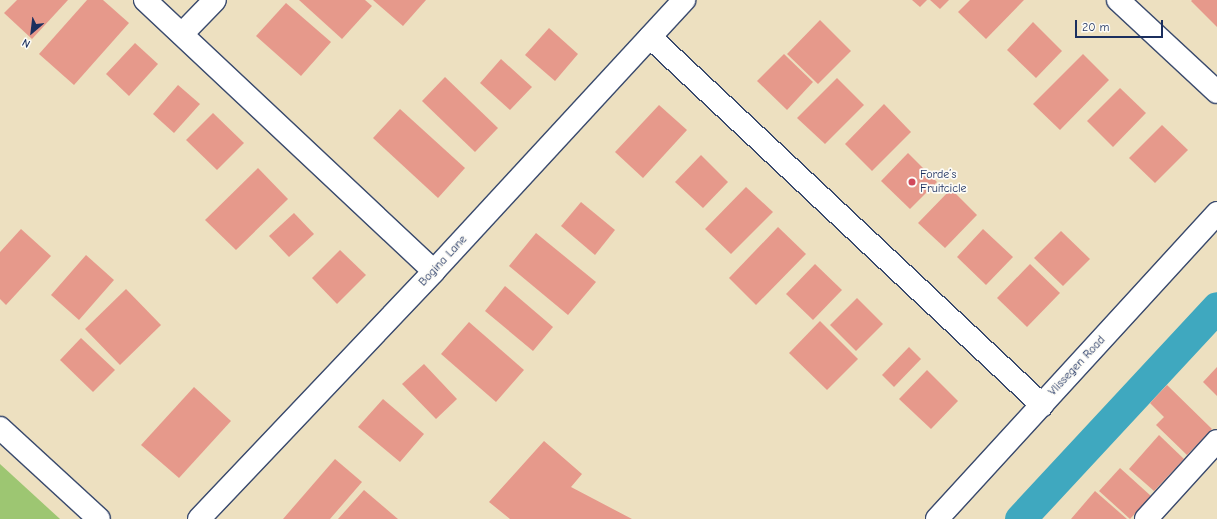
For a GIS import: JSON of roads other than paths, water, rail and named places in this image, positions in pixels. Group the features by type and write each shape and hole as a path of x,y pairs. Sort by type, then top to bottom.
{"street":[{"path":"145,0 434,271"},
{"path":"182,34 215,0"},
{"name":"Bogina Lane","path":"199,519 434,271 684,0"},
{"path":"1118,0 1217,92"},
{"path":"650,37 1042,404"},
{"name":"Vlissegen Road","path":"937,519 1217,214"},
{"path":"0,428 99,519"},
{"path":"1146,519 1217,441"}],"waterway":[{"path":"1020,519 1217,307"}],"place":[{"name":"Forde’s Fruitcicle","path":"912,182"}]}
